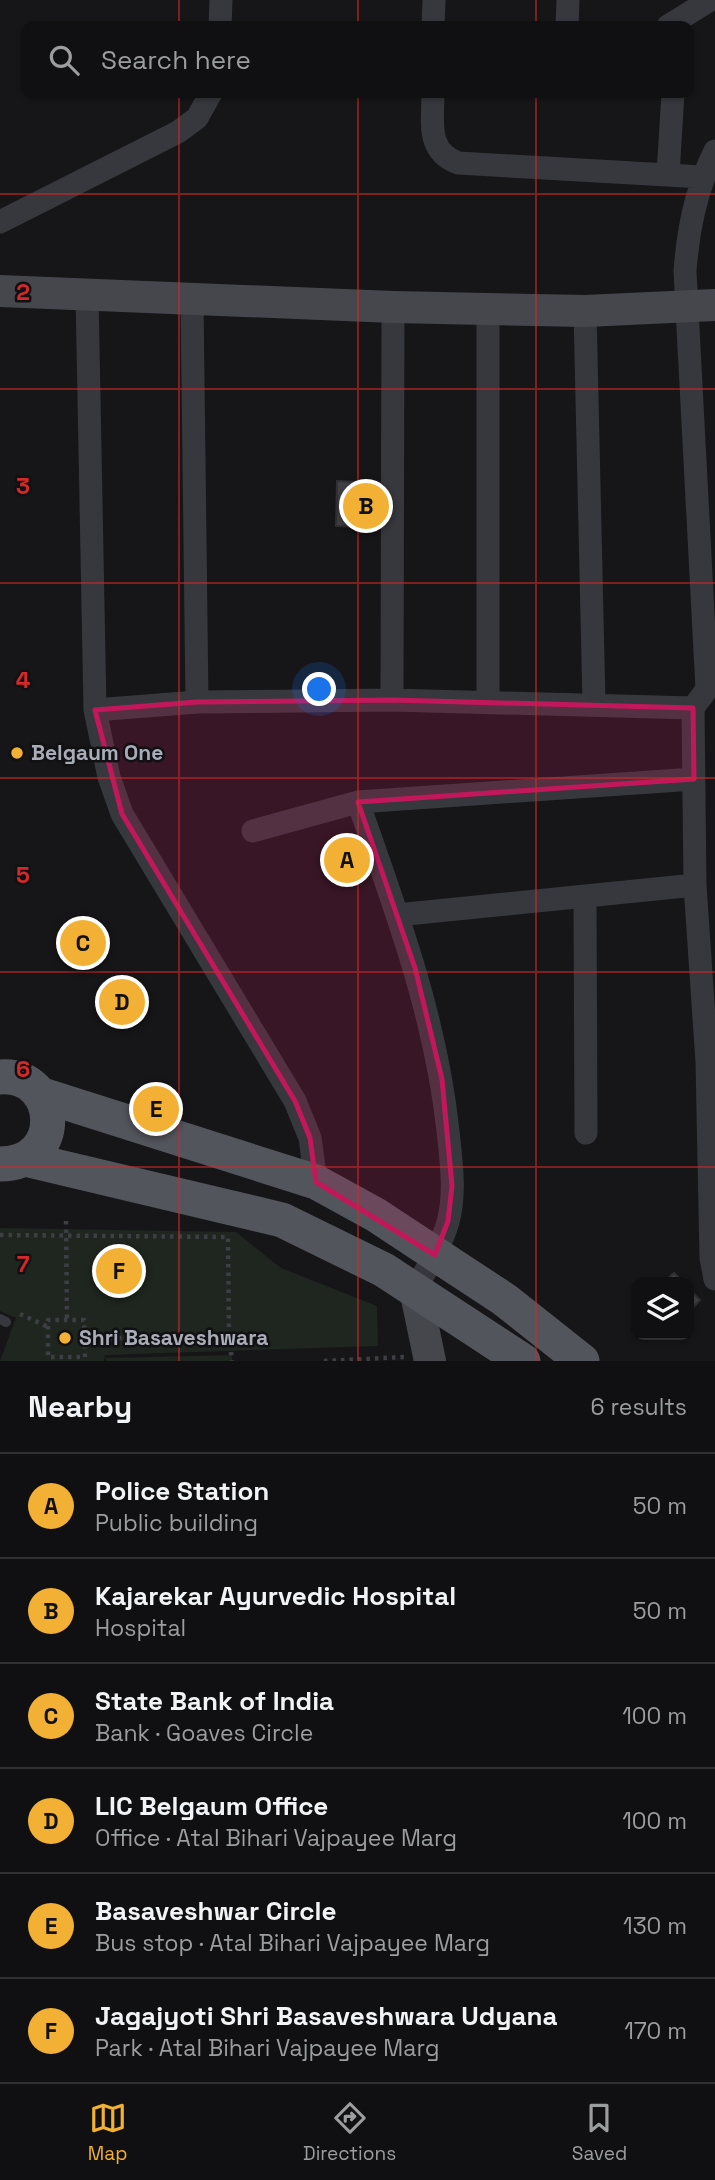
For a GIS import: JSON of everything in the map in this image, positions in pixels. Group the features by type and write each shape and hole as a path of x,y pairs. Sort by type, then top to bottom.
{"main road":[{"path":"3,1070 39,1094 316,1182 376,1215 505,1300 582,1361"},
{"path":"13,1161 44,1142 48,1117 39,1094"},
{"path":"13,1161 282,1220 415,1289 523,1361"}],"street":[{"path":"220,21 221,0"},
{"path":"433,21 434,0"},
{"path":"567,21 568,0"},
{"path":"676,21 710,0"},
{"path":"0,222 178,132 197,118 208,98"},
{"path":"433,98 436,145 444,157 458,163 702,177"},
{"path":"668,175 673,98"},
{"path":"715,151 702,177 687,242 701,305 705,694 694,779 695,885 707,1062 712,1258 715,1279"},
{"path":"0,291 393,307 585,311 701,305"},
{"path":"87,295 95,710 108,777 122,814 295,1101 310,1138 316,1182"},
{"path":"192,299 197,702"},
{"path":"392,700 393,307"},
{"path":"488,309 488,702"},
{"path":"585,311 594,703"},
{"path":"95,710 197,702 392,700 594,703 705,694"},
{"path":"253,831 358,802 694,779"},
{"path":"358,802 415,968 442,1079 452,1186 448,1220 435,1255 415,1289 430,1359"},
{"path":"397,915 695,885"},
{"path":"585,897 586,1133"}],"path":[{"path":"66,1221 67,1320"},
{"path":"0,1235 228,1237 229,1335 232,1361"},
{"path":"48,1320 84,1320 85,1339 85,1357 48,1357 48,1320"},
{"path":"85,1339 229,1335"},
{"path":"324,1361 430,1359"}],"highlighted area":[{"path":"392,700 693,708 694,779 358,802 415,968 442,1079 452,1186 448,1221 435,1255 316,1182 310,1138 295,1101 122,814 95,710 197,702"}],"shaded area":[{"path":"0,1228 236,1232 281,1268 377,1306 378,1346 105,1355 104,1361 0,1361 16,1318 0,1311"},
{"path":"232,1355 232,1361 106,1361 106,1358"}],"building":[{"path":"337,481 385,483 384,528 336,526"},
{"path":"694,1294 700,1300 694,1307"}],"place":[{"name":"Kajarekar Ayurvedic Hospital","path":"366,506"},
{"name":"Belgaum One","path":"17,753"},
{"name":"Police Station","path":"347,860"},
{"name":"State Bank of India","path":"83,943"},
{"name":"LIC Belgaum Office","path":"122,1002"},
{"name":"Basaveshwar Circle","path":"156,1109"},
{"name":"Jagajyoti Shri Basaveshwara Udyana","path":"119,1271"},
{"name":"Shri Basaveshwara","path":"65,1338"}]}
